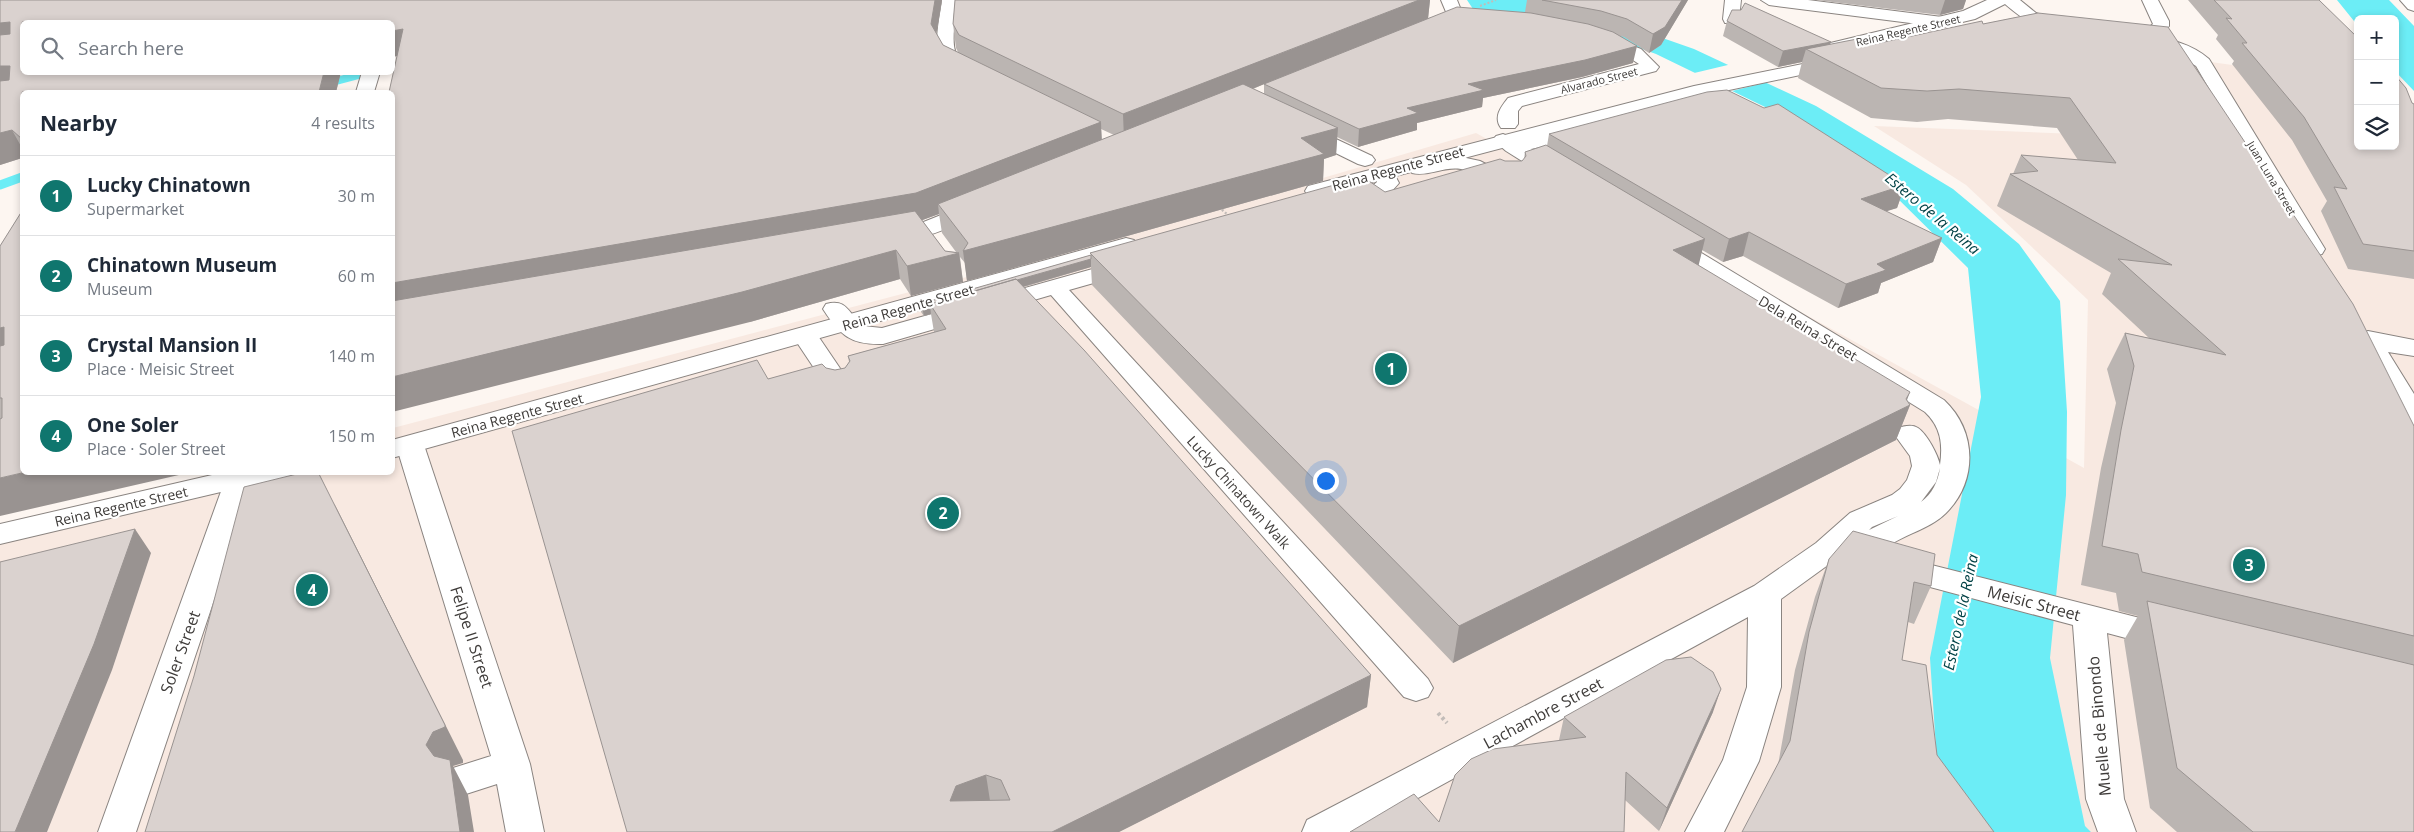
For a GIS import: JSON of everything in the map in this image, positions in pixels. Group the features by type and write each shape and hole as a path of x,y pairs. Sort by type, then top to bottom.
{"street":[{"path":"950,0 945,48 953,64 987,81"},
{"path":"1730,19 1733,0"},
{"path":"1769,0 1942,22"},
{"name":"Reina Regente Street","path":"1297,188 1508,137 1686,88 1741,69 1942,22 1981,11 2000,0"},
{"path":"2010,0 2019,10 2034,20 2071,31 2018,27"},
{"name":"Juan Luna Street","path":"2150,0 2161,21 2161,26 2152,33 2120,36 2178,47 2198,57 2324,265"},
{"path":"2408,0 2414,6"},
{"path":"1436,22 1463,9"},
{"name":"Alvarado Street","path":"1508,137 1508,110 1515,102 1650,67 1646,61 1615,43 1586,35"},
{"name":"Reina Regente Street","path":"1686,88 1758,78 1908,47"},
{"path":"1508,137 1701,104 1726,104"},
{"path":"1288,122 1377,169 1398,175 1458,160 1470,163 1509,185"},
{"path":"1508,137 1572,184"},
{"path":"1313,212 1381,191 1388,183 1377,169"},
{"path":"868,239 931,236 989,203"},
{"name":"Dela Reina Street","path":"1648,230 1928,401 1944,414 1950,423 1955,438 1956,458 1948,489 1938,504 1921,519 1840,552"},
{"name":"Reina Regente Street","path":"398,442 841,316 955,271 1139,242 890,335 861,335 851,331 841,316"},
{"name":"Lucky Chinatown Walk","path":"1063,296 1416,688"},
{"name":"Reina Regente Street","path":"398,442 806,335 841,316"},
{"path":"2414,348 2364,333 2414,417"},
{"path":"806,335 841,389"},
{"path":"1704,832 1742,761 1764,687 1765,594 1840,552 1861,520 1903,502 1916,490 1926,466 1924,455 1908,434"},
{"name":"Felipe II Street","path":"398,442 512,764 526,832"},
{"name":"Reina Regente Street","path":"0,534 244,475"},
{"name":"Soler Street","path":"117,832 248,475"},
{"name":"Meisic Street","path":"1840,552 2194,643"},
{"name":"Lachambre Street","path":"1322,832 1765,594"},
{"name":"Muelle de Binondo","path":"2076,614 2106,799 2117,832"},
{"path":"466,779 512,764"}],"path":[{"path":"1463,9 1496,0"},
{"path":"1214,202 1234,221"},
{"path":"1416,688 1472,751"}],"shaded area":[{"path":"2033,38 2354,81 2354,150 2399,150 2399,138 2414,110 2414,832 0,832 0,531 216,475 395,475 395,427 1149,229 1476,133 2084,468 2088,300 1966,185 1874,126 2076,134"}],"water":[{"name":"Estero de la Reina","path":"1506,0 1554,0 1694,49 1816,106 1953,189 2019,244 2060,301 2067,412 2066,495 2050,658 2085,826 2091,832 1974,832 1938,778 1930,658 1981,397 1968,268 1891,192 1798,123 1656,54"},
{"path":"2337,0 2389,0 2414,26 2414,91 2399,75 2399,15 2354,15 2354,21"}],"pier":[{"path":"1732,64 1768,82 1728,92 1690,74"}],"building":[{"path":"0,0 935,0 931,24 943,45 1101,122 916,193 395,282 395,90 389,90 393,75 395,75 395,65 403,29 395,30 395,20 20,20 20,75 323,75 320,90 20,90 20,137 12,130 0,133 0,81 9,80 10,66 0,66 0,35 10,34 10,22 0,23"},
{"path":"955,0 1419,0 1123,114 959,35 953,24"},
{"path":"1542,0 1682,0 1665,27 1653,34 1627,19 1601,11"},
{"path":"2214,0 2319,0 2354,34 2354,150 2399,150 2399,80 2406,88 2414,104 2414,251 2363,244 2334,187 2347,189 2304,117 2242,43 2247,43 2226,18 2232,19"},
{"path":"1745,3 1831,42 1783,51 1727,21 1732,10 1741,10"},
{"path":"1457,7 1531,13 1588,24 1613,32 1637,46 1585,60 1468,84 1484,90 1407,108 1418,113 1359,129 1264,84"},
{"path":"2038,13 2168,27 2353,304 2414,426 2414,636 2142,572 2138,554 2102,546 2121,430 2134,366 2125,333 2226,355 2118,259 2172,265 2010,174 2038,171 2021,155 2116,163 2070,98 1959,89 1927,91 1881,88 1806,49 1857,39 1870,45 1982,21 1983,24"},
{"path":"1243,84 1338,128 1301,138 1324,154 963,251 968,243 938,204"},
{"path":"1727,90 1764,108 1778,104 1905,185 1861,199 1942,238 1877,264 1886,270 1846,284 1749,232 1729,239 1549,134 1707,92"},
{"path":"1546,145 1705,239 1673,250 1910,392 1906,399 1910,405 1459,626 1090,253 1363,177 1385,192 1500,159 1505,161 1522,161 1526,156 1525,152"},
{"path":"915,211 945,251 959,253 907,266 896,250 742,292 395,376 395,300"},
{"path":"20,214 20,473 0,478 2,398 0,398 0,346 4,345 4,327 0,328 0,246"},
{"path":"1091,255 1091,259 930,305 922,307 920,304"},
{"path":"1016,279 1084,350 1371,675 1052,832 627,832 512,431 757,360 768,379 822,364 826,368 835,370 845,368 850,361 848,356 946,329 930,304","holes":["986,775 1001,780 1010,800 950,801 956,786"]},
{"path":"293,475 320,475 445,725 445,727 433,732 426,745 434,756 450,760 460,832 145,832 194,676 244,487"},
{"path":"135,529 94,644 15,832 0,832 0,562"},
{"path":"1853,531 1935,554 1931,586 1914,582 1902,660 1926,665 1937,755 1994,832 1742,832 1790,741 1809,632 1829,559"},
{"path":"2147,601 2414,665 2414,832 2253,832 2177,768"},
{"path":"1691,657 1713,672 1721,689 1667,808 1626,772 1624,832 1350,832 1414,794 1439,822 1455,775 1471,759 1493,749 1586,737 1564,717 1666,660"}],"waterway":[{"path":"1488,0 1527,4"},
{"path":"325,84 359,75"},
{"path":"0,185 20,178"}],"place":[{"name":"Lucky Chinatown","path":"1391,369"},
{"name":"Chinatown Museum","path":"943,513"},
{"name":"Crystal Mansion II","path":"2249,565"},
{"name":"One Soler","path":"312,590"}]}
